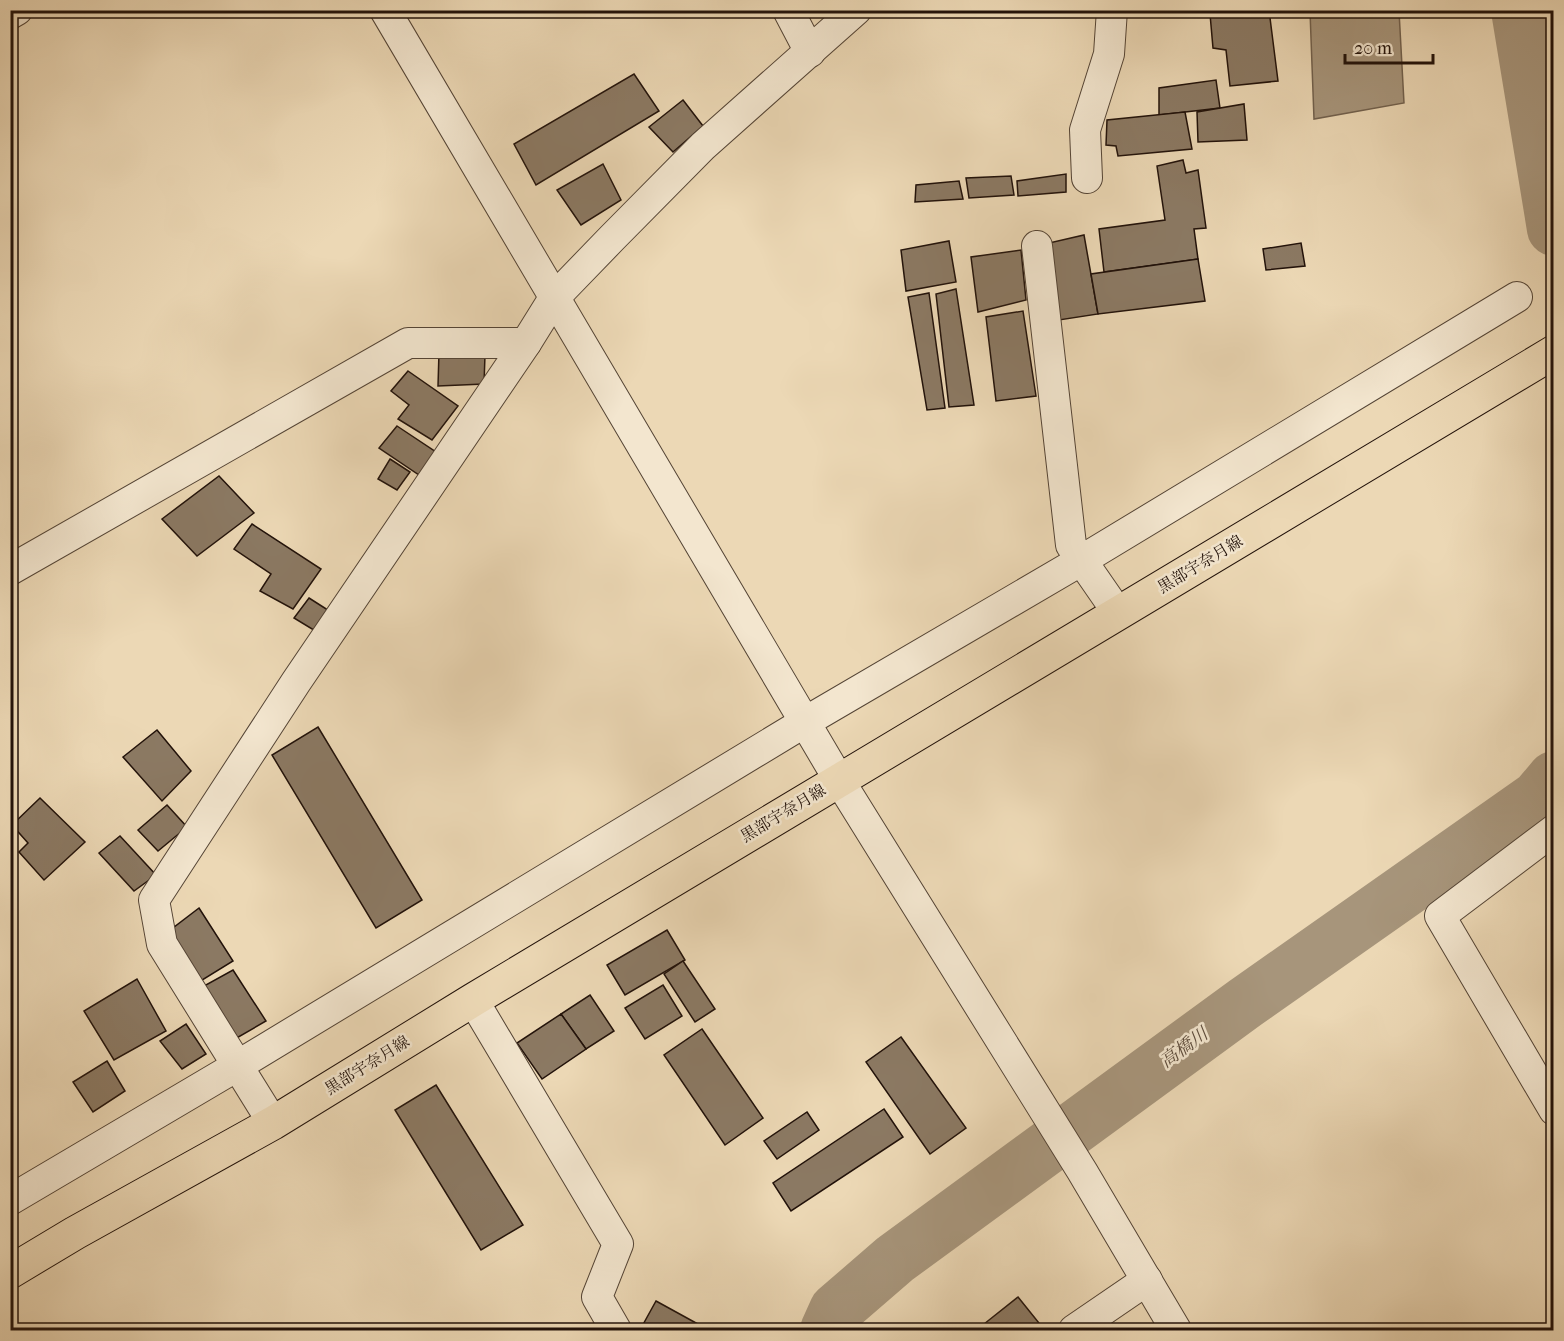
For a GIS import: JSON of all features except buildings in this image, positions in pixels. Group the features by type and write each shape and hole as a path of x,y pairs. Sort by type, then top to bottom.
{"main road":[{"name":"黒部宇奈月線","path":"10,1272 75,1233 273,1123 472,1000 1554,352"}],"street":[{"path":"10,14 17,10"},
{"path":"385,10 839,780 1082,1171 1176,1330"},
{"path":"788,10 810,52"},
{"path":"273,1123 162,944 154,900 296,682 555,298 703,146 856,10"},
{"path":"1087,178 1085,130 1109,54 1112,10"},
{"path":"1036,246 1071,545 1118,613"},
{"path":"10,1200 237,1066 805,722 1082,560 1517,297"},
{"path":"10,570 408,343 526,343"},
{"path":"1554,830 1440,916 1554,1110"},
{"path":"472,1000 618,1244 597,1297 616,1330"},
{"path":"1074,1330 1147,1280"}],"shaded area":[{"path":"1310,11 1399,11 1404,103 1314,119"}],"waterway":[{"name":"高橋川","path":"1518,10 1554,229"},
{"name":"高橋川","path":"827,1330 836,1310 895,1259 1245,1003 1538,797 1554,778"}]}
